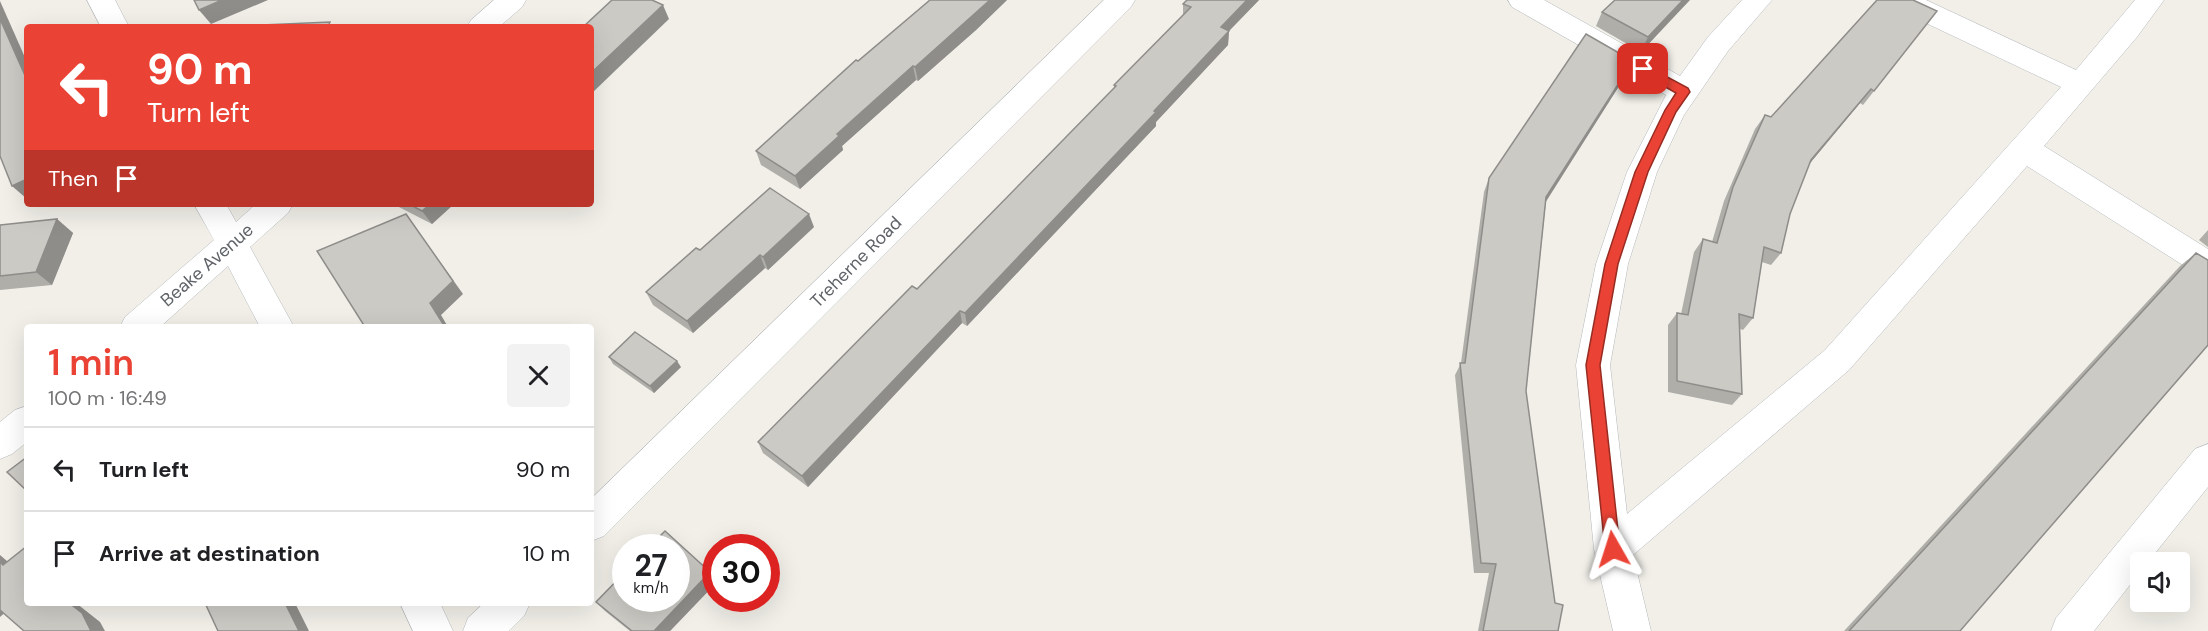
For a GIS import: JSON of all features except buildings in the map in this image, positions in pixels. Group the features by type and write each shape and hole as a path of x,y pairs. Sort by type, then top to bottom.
{"street":[{"path":"100,0 113,24"},
{"path":"485,24 512,0"},
{"name":"Treherne Road","path":"594,521 1121,0"},
{"path":"1521,0 1684,92"},
{"path":"1632,631 1613,549 1593,365 1611,264 1642,172 1671,110 1718,44 1758,0"},
{"path":"1902,0 2080,84"},
{"path":"1613,549 1837,360 2024,149 2150,0"},
{"path":"2024,149 2208,265"},
{"path":"212,207 275,324"},
{"name":"Beake Avenue","path":"140,324 273,207"},
{"path":"0,443 24,423"},
{"path":"2070,631 2208,460"},
{"path":"421,606 434,631"},
{"path":"482,631 508,606"}],"route":[{"path":"1613,549 1593,365 1611,264 1642,172 1671,110 1684,92 1643,69"}]}
